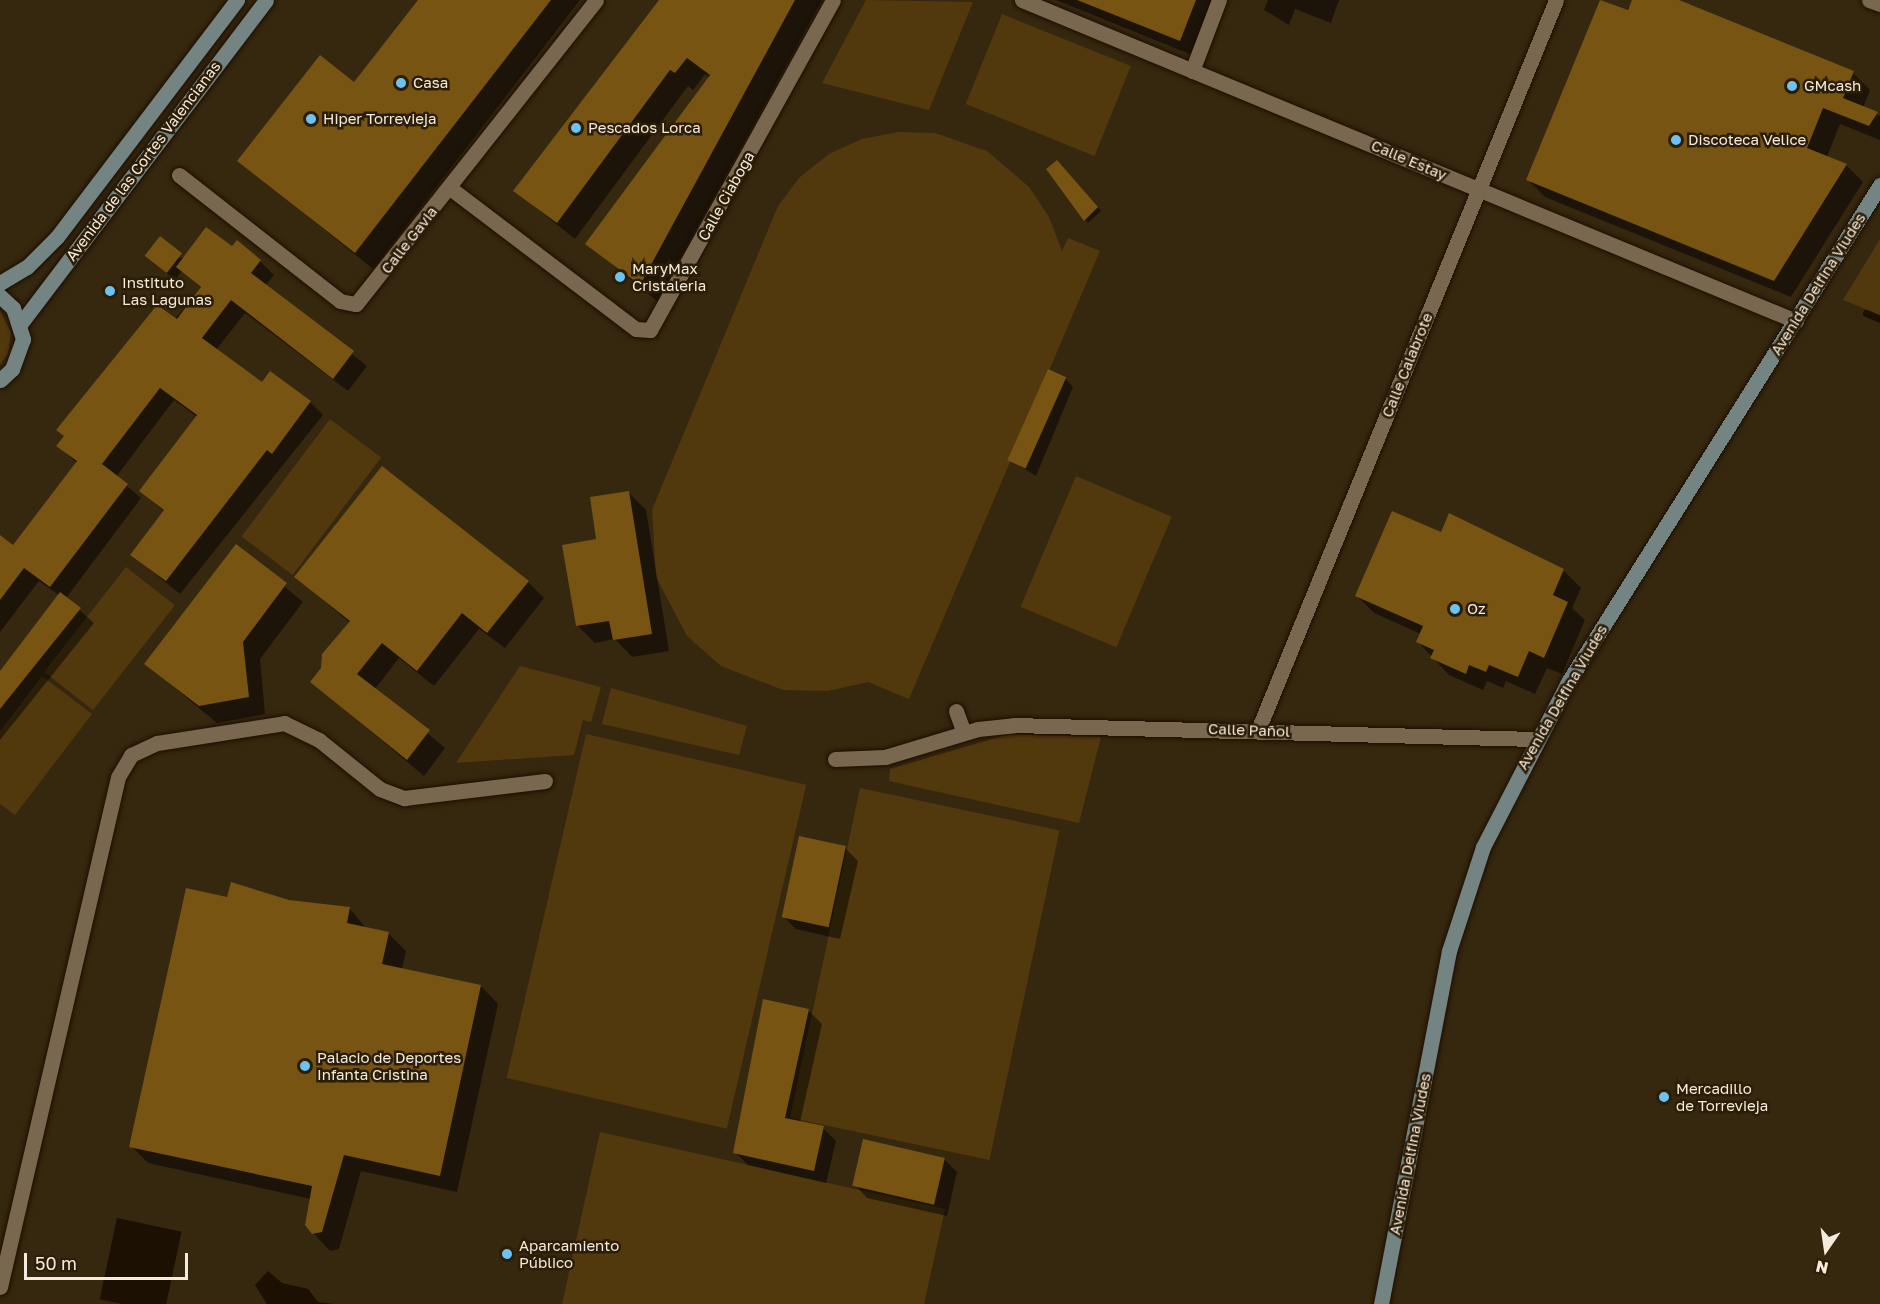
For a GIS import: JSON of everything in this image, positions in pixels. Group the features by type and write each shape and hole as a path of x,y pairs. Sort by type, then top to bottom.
{"street":[{"name":"Avenida de las Cortes Valencianas","path":"0,283 27,267 57,237 237,0"},
{"name":"Avenida de las Cortes Valencianas","path":"21,323 266,0"},
{"name":"Calle Gavia","path":"179,175 348,305 363,299 596,0"},
{"name":"Calle Ciaboga","path":"450,188 636,329 650,330 833,0"},
{"name":"Calle Estay","path":"1022,0 1796,321"},
{"path":"1192,71 1219,0"},
{"name":"Calle Calabrote","path":"1258,730 1556,0"},
{"path":"1869,0 1880,4"},
{"name":"Avenida Delfina Viudes","path":"1381,1304 1460,907 1534,739 1880,185"},
{"path":"0,296 21,323 20,355 0,380"},
{"path":"956,711 964,732"},
{"path":"0,1287 112,800 131,755 157,743 284,723 319,740 380,789 404,798 545,781"},
{"name":"Calle Pañol","path":"835,759 904,753 964,732 1014,725 1534,739"}],"shaded area":[{"path":"866,0 973,2 929,110 822,83"},
{"path":"1002,14 1131,66 1095,156 966,104"},
{"path":"898,132 935,133 987,151 1029,187 1049,217 1062,251 1068,238 1100,251 909,699 868,682 828,691 783,690 721,666 687,636 656,577 652,510 778,206 800,177 829,154 862,139"},
{"path":"1880,239 1880,315 1843,300"},
{"path":"0,311 11,332 8,354 0,365"},
{"path":"330,419 381,458 293,575 242,536"},
{"path":"1076,476 1172,517 1116,647 1021,607"},
{"path":"126,567 175,605 93,710 44,672"},
{"path":"520,666 601,687 591,722 583,720 574,755 456,763"},
{"path":"42,676 92,714 15,815 0,804 0,731"},
{"path":"611,688 747,726 739,755 602,724"},
{"path":"586,734 806,785 727,1129 507,1078"},
{"path":"1009,734 1101,737 1079,823 889,781 890,769"},
{"path":"860,788 1060,830 989,1160 790,1118"},
{"path":"600,1132 945,1209 924,1304 562,1304"},
{"path":"117,1218 182,1232 166,1304 122,1304 100,1299"},
{"path":"268,1271 282,1283 308,1289 318,1302 334,1304 267,1304 255,1285"}],"building":[{"path":"418,0 551,0 355,253 237,161 320,55 354,82"},
{"path":"659,0 795,0 640,285 585,244 710,75 687,58 675,73 670,70 557,223 513,191"},
{"path":"1077,0 1196,0 1180,41"},
{"name":"Discoteca Velice","path":"1600,0 1628,10 1632,0 1679,0 1854,71 1843,98 1878,112 1869,126 1823,108 1807,148 1847,164 1774,281 1526,180"},
{"path":"1057,160 1098,207 1084,221 1046,169"},
{"path":"206,227 232,246 237,240 261,260 251,273 354,351 333,379 231,300 202,338 262,382 270,371 311,401 272,454 267,450 166,581 130,555 164,510 139,491 197,415 160,388 102,464 128,484 50,587 24,568 0,600 0,535 13,545 77,461 56,446 64,436 56,430 157,305 177,319 201,287 176,267"},
{"path":"160,236 182,253 167,273 145,256"},
{"path":"1048,369 1066,377 1026,468 1007,460"},
{"path":"382,466 529,581 487,633 462,613 417,671 382,643 357,674 430,730 407,760 310,682 321,668 322,654 350,621 294,577"},
{"path":"629,491 652,634 613,640 609,621 576,626 562,545 596,539 590,497"},
{"path":"1392,511 1441,532 1449,513 1564,569 1553,595 1568,602 1544,658 1529,651 1518,677 1489,665 1486,672 1469,665 1466,674 1430,658 1434,650 1416,642 1423,626 1355,596"},
{"path":"236,544 287,583 243,642 249,697 199,706 144,664"},
{"path":"60,592 81,608 0,709 0,671"},
{"path":"799,836 846,846 829,927 782,917"},
{"name":"Palacio de Deportes Infanta Cristina","path":"231,882 289,900 350,907 347,923 389,932 382,964 481,985 440,1176 344,1155 322,1232 312,1234 305,1225 312,1186 129,1147 186,888 227,897"},
{"path":"763,999 809,1009 785,1118 824,1126 814,1171 733,1153"},
{"path":"863,1139 945,1158 934,1205 852,1186"}],"waterway":[{"path":"1866,313 1880,319"}],"place":[{"name":"Casa","path":"401,83"},
{"name":"GMcash","path":"1792,86"},
{"name":"Hiper Torrevieja","path":"311,119"},
{"name":"Pescados Lorca","path":"576,128"},
{"name":"Discoteca Velice","path":"1676,140"},
{"name":"MaryMax Cristaleria","path":"620,277"},
{"name":"Instituto Las Lagunas","path":"110,291"},
{"name":"Oz","path":"1455,609"},
{"name":"Palacio de Deportes Infanta Cristina","path":"305,1066"},
{"name":"Mercadillo de Torrevieja","path":"1664,1097"},
{"name":"Aparcamiento Público","path":"507,1254"}]}
